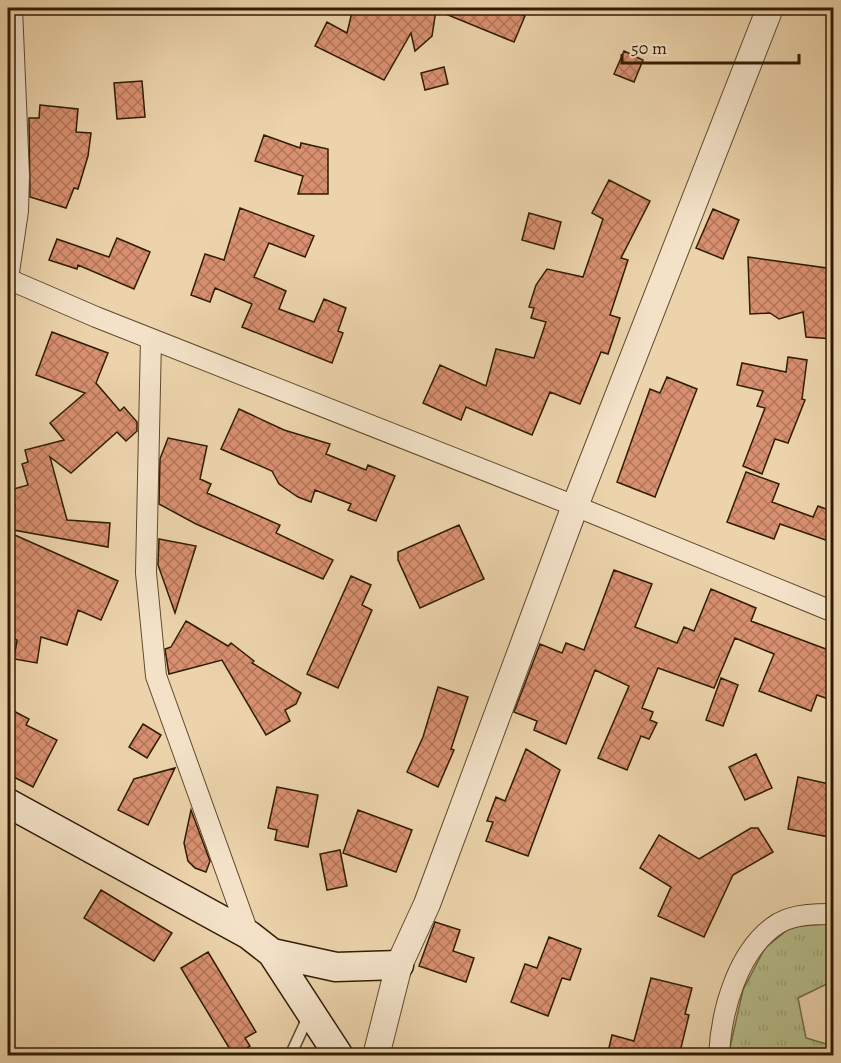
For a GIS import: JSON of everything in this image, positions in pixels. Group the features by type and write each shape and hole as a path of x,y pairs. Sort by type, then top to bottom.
{"main road":[{"path":"8,803 249,935 272,953 339,1056"},
{"path":"272,953 336,967 399,965"}],"street":[{"path":"12,8 18,120 18,188 8,279 150,339 575,506 834,612"},
{"path":"376,1056 399,965 427,904 575,506 770,8"},
{"path":"150,339 146,573 156,676 249,935"},
{"path":"719,1056 731,993 741,968 753,948 778,923 803,915 834,914"}],"lane":[{"path":"290,1056 310,1012"}],"green space":[{"path":"833,923 833,981 798,998 806,1038 833,1046 833,1055 728,1056 743,990 765,948 791,927"}],"building":[{"path":"353,8 505,8 525,16 514,42 436,10 432,36 415,51 411,33 384,80 315,46 327,22 347,33"},
{"path":"624,51 643,60 634,82 614,74"},
{"path":"444,67 448,84 425,90 421,73"},
{"path":"142,81 145,117 117,119 114,83"},
{"path":"40,105 78,109 76,132 91,133 88,156 78,189 74,188 66,208 30,197 29,118 39,118"},
{"path":"264,135 300,148 301,143 328,149 328,194 298,194 303,176 255,161"},
{"path":"609,180 650,201 621,258 628,260 610,315 620,318 608,354 601,352 580,404 550,392 532,435 466,407 461,420 423,403 440,365 486,386 496,349 534,358 546,322 531,318 534,308 529,307 536,285 547,269 583,277 603,219 592,213"},
{"path":"240,208 314,236 305,257 269,243 254,277 286,291 279,309 314,322 324,299 346,308 338,331 343,333 332,363 242,327 252,304 215,288 210,302 191,295 205,254 224,260"},
{"path":"713,209 739,220 723,259 696,248"},
{"path":"529,213 561,222 554,249 522,240"},
{"path":"117,238 150,252 134,289 78,265 77,269 49,260 57,239 109,257"},
{"path":"748,257 834,269 834,339 806,337 803,312 779,319 770,313 750,314"},
{"path":"52,332 108,353 96,383 120,411 124,407 137,422 137,431 126,441 117,432 71,473 50,457 67,520 110,523 108,547 8,529 8,514 15,506 10,490 28,485 22,464 28,462 25,450 64,440 50,423 85,393 36,375"},
{"path":"788,357 807,360 802,399 805,400 788,443 775,439 762,474 743,466 765,408 757,406 763,391 737,385 742,363 786,372"},
{"path":"667,377 697,389 655,497 617,482 650,389 660,393"},
{"path":"239,409 284,430 330,444 326,454 366,470 368,465 395,476 376,521 348,510 351,504 315,490 311,502 298,497 279,484 272,471 221,449"},
{"path":"168,438 207,446 200,479 211,484 207,493 280,525 276,533 333,560 323,579 196,524 159,504 160,459"},
{"path":"746,472 779,484 772,502 813,517 818,506 834,512 834,543 780,524 774,539 727,522"},
{"path":"459,525 484,579 420,608 398,560 398,552"},
{"path":"8,532 118,581 101,620 78,610 67,645 41,637 37,663 14,659 17,640 8,637"},
{"path":"159,539 196,546 175,613 158,565"},
{"path":"614,570 652,584 635,627 677,643 684,627 694,631 711,589 756,608 751,621 834,652 834,701 817,695 811,711 759,691 774,654 735,638 714,688 658,668 642,708 653,712 650,720 657,723 649,739 641,736 627,770 598,758 629,686 595,670 566,744 534,730 537,721 514,712 540,644 562,653 566,643 584,650"},
{"path":"351,576 371,585 362,605 372,610 338,688 307,674"},
{"path":"186,621 228,646 231,643 254,661 252,663 301,693 296,704 285,710 290,721 266,735 222,660 169,674 165,649 171,647"},
{"path":"721,678 738,685 723,726 706,720"},
{"path":"438,687 468,697 451,749 454,750 438,787 407,772 423,737"},
{"path":"8,708 29,719 26,725 57,740 33,787 8,774"},
{"path":"143,724 161,735 147,758 129,747"},
{"path":"526,749 560,770 528,856 486,841 493,822 487,821 496,797 505,801"},
{"path":"756,754 772,788 745,800 729,767"},
{"path":"175,768 148,825 118,810 134,779"},
{"path":"798,777 834,785 834,838 788,829"},
{"path":"277,787 318,795 308,847 275,840 277,830 268,828"},
{"path":"191,810 210,861 206,872 195,868 188,861 184,843"},
{"path":"358,810 412,830 396,872 343,853"},
{"path":"751,828 758,828 773,852 733,875 704,937 658,916 671,887 640,868 659,835 699,859"},
{"path":"340,850 347,886 327,890 320,854"},
{"path":"101,890 172,933 154,961 84,918"},
{"path":"435,922 460,930 453,951 474,958 466,982 419,966"},
{"path":"549,937 581,949 570,980 562,978 548,1016 511,1002 525,964 537,968"},
{"path":"208,952 256,1032 245,1038 250,1046 234,1056 181,968"},
{"path":"651,978 692,988 685,1014 689,1015 679,1056 607,1056 612,1035 634,1041"}]}
